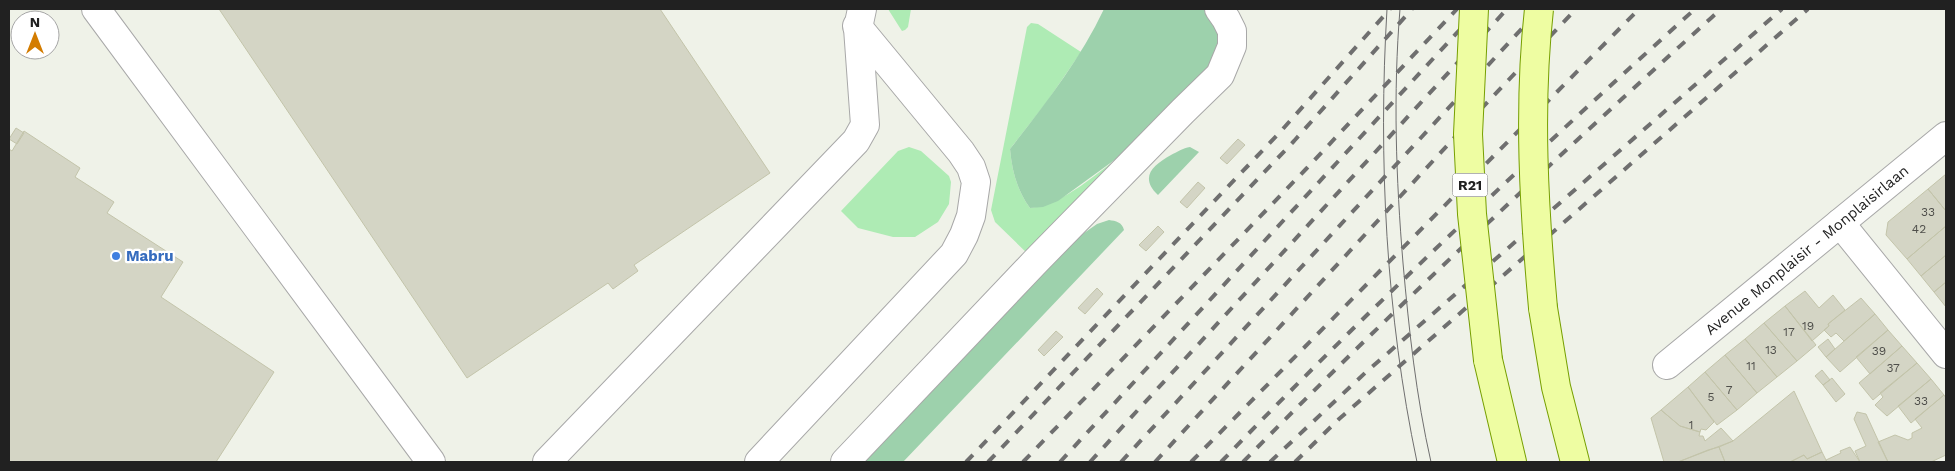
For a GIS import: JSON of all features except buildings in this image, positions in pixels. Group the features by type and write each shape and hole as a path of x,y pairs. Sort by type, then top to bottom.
{"main road":[{"name":"R21","path":"1474,9 1468,134 1472,214 1488,360 1512,462"},
{"path":"1539,9 1534,97 1533,173 1543,308 1556,387 1575,462"}],"street":[{"path":"96,9 431,462"},
{"path":"845,462 1035,262 1220,75 1232,46 1232,32 1226,19 1218,9"},
{"path":"547,462 856,141 865,125 865,118 855,15"},
{"path":"759,462 954,254 971,216 976,182 971,167 855,15"},
{"name":"Avenue Monplaisir - Monplaisirlaan","path":"1667,365 1946,136"},
{"path":"1840,223 1946,354"}],"green space":[{"path":"888,9 911,9 908,27 905,30 902,31"},
{"path":"1104,9 1207,9 1218,31 1220,57 1160,127 1058,201 1043,207 1030,208 1016,180 1010,149 1073,64"},
{"path":"1031,23 1038,24 1081,52 1046,103 1010,149 1016,180 1030,208 1043,206 1068,194 1127,151 1030,256 995,222 991,210 1027,27"},
{"path":"909,147 921,151 949,176 951,182 949,204 938,222 915,237 893,237 858,228 841,211 898,151"},
{"path":"1190,147 1199,152 1158,195 1149,183 1149,177 1154,167 1180,150"},
{"path":"1109,220 1116,221 1124,230 903,462 856,462 1054,254 1097,224"}],"tram line":[{"path":"1387,9 1384,66 1384,179 1387,237 1398,350 1417,462"},
{"path":"1400,9 1396,104 1397,168 1401,231 1405,288 1414,363 1431,462"}],"railway":[{"path":"966,462 1281,131 1390,9"},
{"path":"988,462 1294,141 1412,9"},
{"path":"1023,462 1306,169 1457,9"},
{"path":"1060,462 1479,9"},
{"path":"1090,462 1507,9"},
{"path":"1121,462 1540,9"},
{"path":"1155,462 1480,110 1576,9"},
{"path":"1191,462 1639,9"},
{"path":"1221,462 1336,345 1454,231 1695,9"},
{"path":"1243,462 1301,403 1479,232 1721,9"},
{"path":"1270,462 1365,373 1782,9"},
{"path":"1295,462 1339,419 1808,9"}],"place":[{"name":"Mabru","path":"116,256"}]}
